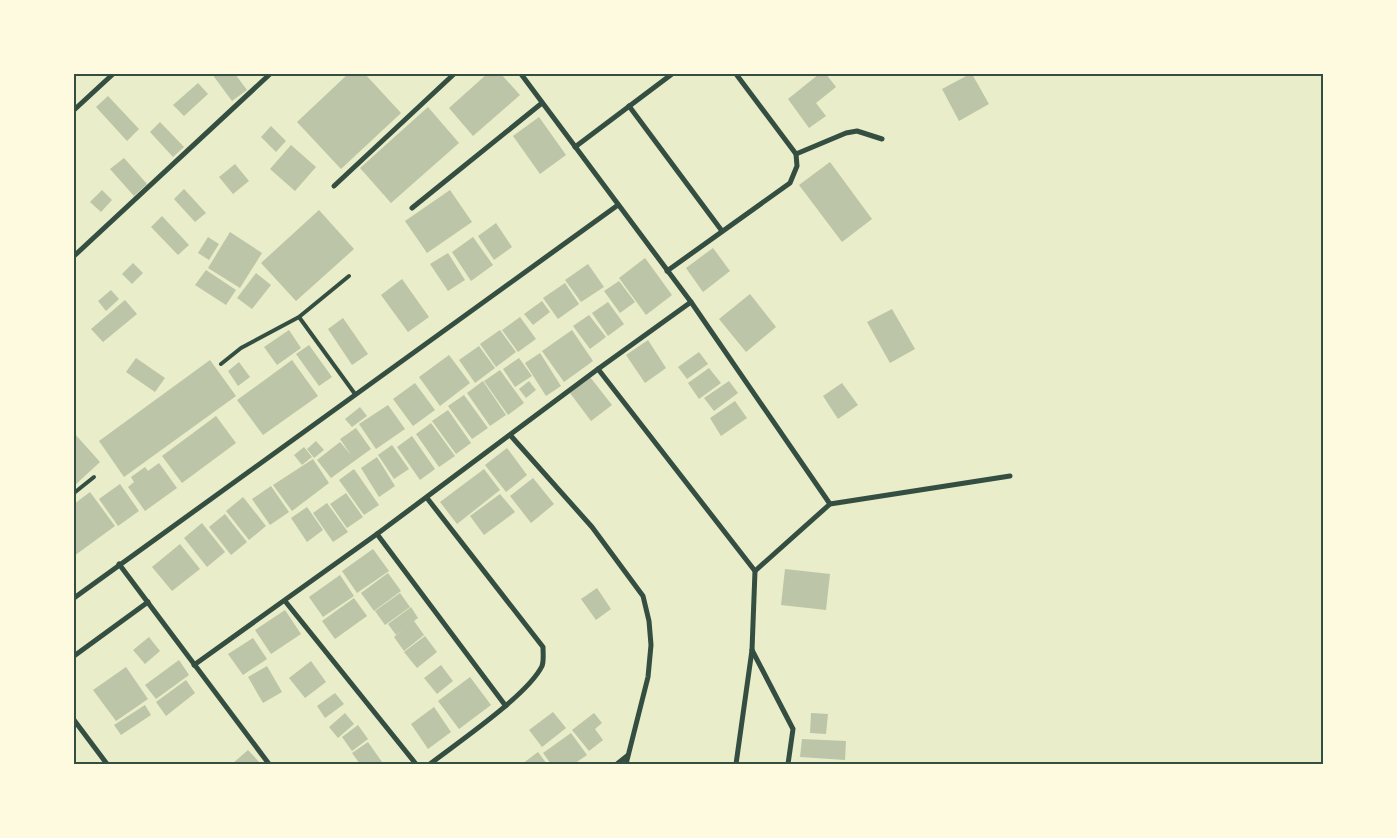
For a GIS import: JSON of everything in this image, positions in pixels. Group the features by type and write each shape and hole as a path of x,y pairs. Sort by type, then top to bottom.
{"street":[{"path":"74,110 113,74"},
{"path":"74,256 270,74"},
{"path":"334,186 454,74"},
{"path":"521,74 691,302 830,504"},
{"path":"575,147 672,74"},
{"path":"667,271 790,183 797,166 796,154 736,74"},
{"path":"412,208 542,103"},
{"path":"629,106 722,230"},
{"path":"796,154 846,133 858,131 882,139"},
{"path":"74,598 618,205"},
{"path":"194,665 427,498 598,369 691,302"},
{"path":"598,369 755,571 752,650 736,764"},
{"path":"510,436 592,527 643,596 650,629 648,678 626,764"},
{"path":"755,571 830,504 1010,476"},
{"path":"427,498 543,647 543,664 536,677 505,705 430,764"},
{"path":"377,534 505,705"},
{"path":"119,564 269,764"},
{"path":"285,601 416,764"},
{"path":"74,656 148,602"},
{"path":"752,650 793,729 788,764"},
{"path":"74,720 106,764"},
{"path":"617,764 627,756"}],"lane":[{"path":"221,364 241,348 299,318 349,276"},
{"path":"299,318 355,394"},
{"path":"74,493 94,478"}],"building":[{"path":"212,74 235,74 247,90 232,101"},
{"path":"348,74 365,74 401,113 341,169 297,122"},
{"path":"487,74 501,74 520,95 473,136 449,108"},
{"path":"819,74 826,74 836,87 816,103 826,116 809,128 788,99"},
{"path":"972,74 989,104 959,121 942,89"},
{"path":"198,83 208,94 184,116 173,105"},
{"path":"108,96 139,129 127,141 96,107"},
{"path":"428,107 459,143 391,203 360,168"},
{"path":"539,117 566,155 540,174 513,136"},
{"path":"160,122 184,147 173,157 150,132"},
{"path":"271,126 286,141 276,152 261,137"},
{"path":"291,145 316,167 295,191 270,169"},
{"path":"124,158 147,184 134,196 110,169"},
{"path":"830,162 872,219 842,242 799,185"},
{"path":"235,164 249,181 233,194 219,177"},
{"path":"184,189 206,213 195,222 174,199"},
{"path":"102,190 112,200 101,212 90,202"},
{"path":"450,190 472,222 427,253 405,221"},
{"path":"319,210 354,249 296,301 261,263"},
{"path":"162,216 189,245 178,255 151,227"},
{"path":"496,223 512,247 494,260 478,236"},
{"path":"230,232 262,253 240,288 208,268"},
{"path":"208,237 219,244 209,260 198,253"},
{"path":"473,237 493,265 471,281 452,252"},
{"path":"713,248 730,271 703,292 686,268"},
{"path":"448,253 465,280 448,291 430,264"},
{"path":"645,258 672,295 646,315 619,278"},
{"path":"133,263 143,273 132,284 122,274"},
{"path":"588,264 604,287 581,302 565,280"},
{"path":"206,270 236,290 226,305 195,285"},
{"path":"256,273 271,285 252,309 237,298"},
{"path":"402,279 429,317 408,332 381,295"},
{"path":"619,281 635,302 620,313 604,291"},
{"path":"565,283 579,304 558,319 543,298"},
{"path":"111,290 119,299 106,311 98,301"},
{"path":"750,294 776,327 746,352 719,319"},
{"path":"125,300 137,314 103,342 91,329"},
{"path":"542,301 550,312 533,325 524,314"},
{"path":"608,302 624,324 608,336 592,313"},
{"path":"892,309 915,349 890,363 867,322"},
{"path":"589,315 606,337 590,349 573,326"},
{"path":"520,317 536,339 518,352 502,330"},
{"path":"343,318 368,354 352,365 328,329"},
{"path":"289,330 301,348 277,365 264,347"},
{"path":"500,330 516,352 496,367 480,344"},
{"path":"572,330 593,361 564,382 542,351"},
{"path":"648,340 666,368 645,383 626,355"},
{"path":"309,345 332,377 319,386 296,354"},
{"path":"479,346 495,368 475,383 459,360"},
{"path":"699,352 708,364 687,379 678,367"},
{"path":"540,353 561,386 546,396 525,363"},
{"path":"449,355 470,383 440,406 419,377"},
{"path":"136,358 165,378 155,392 126,372"},
{"path":"519,358 532,376 515,387 503,369"},
{"path":"210,360 236,396 124,477 99,441"},
{"path":"292,360 318,396 263,435 237,400"},
{"path":"239,362 250,377 238,386 228,371"},
{"path":"709,368 721,383 699,399 688,383"},
{"path":"500,370 524,403 508,415 484,381"},
{"path":"590,377 612,405 591,421 570,393"},
{"path":"483,381 506,415 490,426 467,393"},
{"path":"529,381 536,390 526,398 519,389"},
{"path":"729,381 738,393 714,411 704,398"},
{"path":"415,383 435,410 413,426 393,399"},
{"path":"842,383 858,405 838,419 823,396"},
{"path":"464,395 488,428 472,439 448,406"},
{"path":"735,401 747,418 721,436 710,418"},
{"path":"388,405 405,429 376,449 359,424"},
{"path":"360,407 367,416 352,427 345,419"},
{"path":"448,410 471,443 456,454 432,421"},
{"path":"216,416 236,443 182,483 162,456"},
{"path":"431,423 455,456 439,467 416,434"},
{"path":"356,428 371,449 331,478 317,460 340,442 351,455 340,439"},
{"path":"74,433 100,462 74,486"},
{"path":"412,436 435,469 420,480 397,447"},
{"path":"316,441 324,450 314,458 307,449"},
{"path":"392,445 409,469 394,479 378,455"},
{"path":"304,447 312,457 302,465 294,455"},
{"path":"507,448 527,475 506,492 485,465"},
{"path":"377,457 395,486 379,497 361,468"},
{"path":"313,459 329,483 292,511 273,485"},
{"path":"159,463 177,488 145,511 128,487 134,482 131,477 145,467 148,471"},
{"path":"354,469 379,505 364,515 339,480"},
{"path":"484,469 500,490 457,524 440,502"},
{"path":"533,478 554,504 531,523 510,496"},
{"path":"120,484 139,511 118,526 99,499"},
{"path":"271,486 289,512 270,525 252,499"},
{"path":"90,492 115,526 74,556 74,504"},
{"path":"346,493 363,517 347,528 330,504"},
{"path":"500,494 515,512 484,535 470,516"},
{"path":"243,497 266,526 249,540 226,511"},
{"path":"327,503 348,532 333,542 313,513"},
{"path":"307,507 323,530 307,542 291,518"},
{"path":"225,514 247,542 231,555 209,527"},
{"path":"202,523 225,552 207,567 184,538"},
{"path":"180,544 200,569 172,591 152,567"},
{"path":"373,549 389,571 357,593 342,571"},
{"path":"785,569 830,574 826,610 781,605"},
{"path":"388,573 401,591 374,611 361,593"},
{"path":"340,575 354,596 323,617 309,597"},
{"path":"597,588 611,609 596,620 581,599"},
{"path":"400,593 410,607 385,625 375,611"},
{"path":"354,598 367,616 335,639 322,621"},
{"path":"411,607 418,618 414,621 424,635 404,651 394,637 404,629 396,635 388,624"},
{"path":"285,610 301,634 271,654 255,630"},
{"path":"425,636 437,652 417,668 404,652"},
{"path":"149,637 160,651 145,664 133,650"},
{"path":"253,638 267,659 243,675 228,654"},
{"path":"179,660 189,675 156,699 145,685"},
{"path":"311,661 326,682 305,698 289,678"},
{"path":"441,665 453,681 437,694 424,678"},
{"path":"267,666 282,692 263,703 248,677"},
{"path":"126,667 148,699 116,721 93,690"},
{"path":"470,677 491,705 459,729 438,701"},
{"path":"186,680 195,693 166,716 156,702"},
{"path":"335,693 344,704 325,718 317,706"},
{"path":"145,705 151,715 121,735 114,725"},
{"path":"434,707 451,732 428,749 411,724"},
{"path":"553,712 566,728 542,747 529,730"},
{"path":"345,713 354,724 338,738 329,727"},
{"path":"594,713 602,723 595,729 603,740 589,751 572,730"},
{"path":"811,713 828,714 826,734 810,733"},
{"path":"358,725 368,739 352,751 342,737"},
{"path":"571,733 587,755 574,764 551,764 543,753"},
{"path":"802,739 846,741 845,760 800,757"},
{"path":"368,742 382,762 379,764 360,764 352,753"},
{"path":"248,750 261,764 232,764"},
{"path":"538,752 547,764 522,764"}]}
